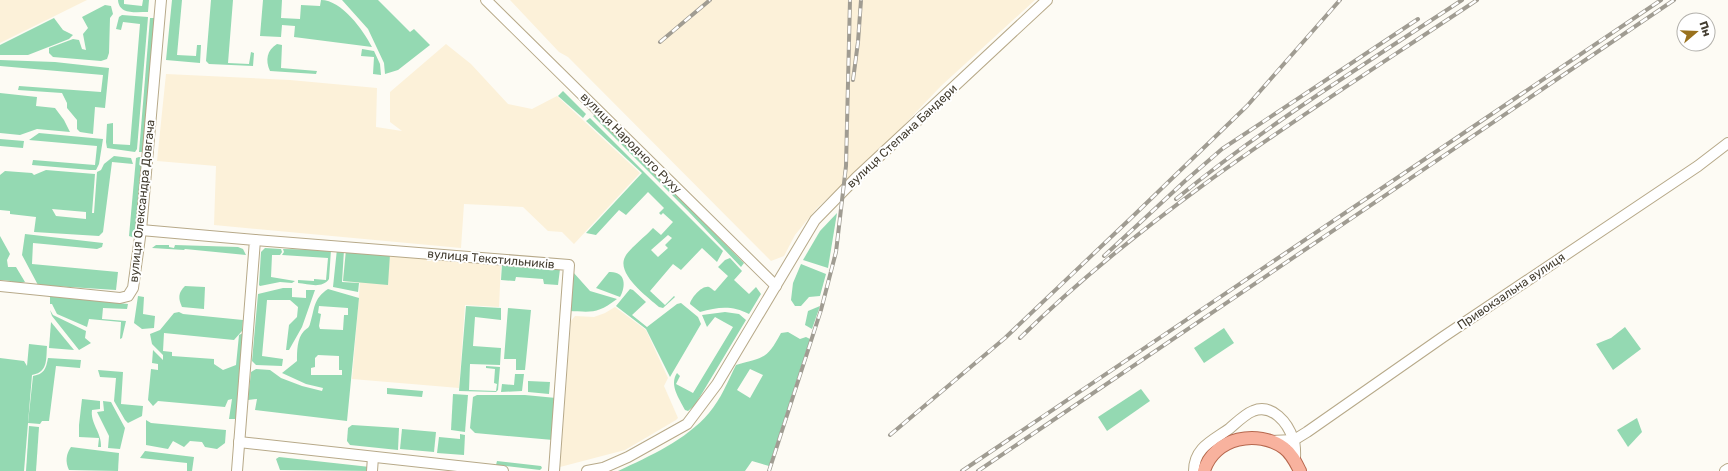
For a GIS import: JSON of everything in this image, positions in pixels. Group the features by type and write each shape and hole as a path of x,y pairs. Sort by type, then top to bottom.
{"main road":[{"path":"1204,471 1211,457 1220,448 1245,438 1258,438 1272,441 1285,449 1298,466"}],"street":[{"name":"вулиця Олександра Довгача","path":"0,286 120,298 128,296 133,288 141,230 161,0"},
{"name":"вулиця Народного Руху","path":"486,0 776,286"},
{"name":"вулиця Степана Бандери","path":"776,286 815,220 856,178 1047,0"},
{"name":"Привокзальна вулиця","path":"1294,440 1698,166 1728,142"},
{"name":"вулиця Текстильників","path":"141,230 569,265 564,312 554,471"},
{"path":"237,471 255,240"},
{"path":"586,471 603,468 628,457 687,424 717,384 776,286"},
{"path":"1194,471 1194,460 1201,449 1246,416 1254,411 1264,409 1275,412 1285,423 1294,440 1298,466"},
{"path":"1201,449 1220,448 1237,424 1246,416"},
{"path":"1272,441 1294,440"},
{"path":"239,442 503,471"},
{"path":"372,471 373,457"}],"shaded area":[{"path":"0,0 87,0 0,43"},
{"path":"510,0 1035,0 941,86 878,152 817,208 795,235 784,256 771,261 568,57 559,52"},
{"path":"446,44 471,64 508,104 532,109 557,96 640,173 574,244 562,232 548,231 523,207 464,204 461,248 214,225 216,166 157,161 166,74 290,80 377,88 376,127 402,131 390,122 390,92"},
{"path":"346,250 426,257 427,261 431,261 433,258 501,264 499,307 465,305 459,388 352,379 360,283 343,281"},
{"path":"615,307 646,330 668,378 664,386 678,418 625,450 560,467 571,321 575,316 594,317"}],"green space":[{"path":"118,0 124,0 124,4 142,6 143,0 149,0 148,12 129,12 121,8"},
{"path":"172,0 182,0 177,55 196,56 197,45 201,45 200,63 166,60"},
{"path":"211,0 233,0 228,63 249,64 251,52 254,53 253,66 209,64 206,61"},
{"path":"263,0 282,0 281,18 300,19 301,5 320,6 321,0 329,1 344,10 351,17 363,32 372,47 294,37 295,26 282,25 281,37 260,36"},
{"path":"342,0 378,0 410,32 414,29 430,45 398,70 385,74 384,63 368,29"},
{"path":"105,5 111,6 113,14 110,18 109,53 107,59 101,61 53,57 49,53 49,48 73,39 79,40 82,49 86,50 83,34 88,28 82,17"},
{"path":"122,15 148,17 137,149 135,152 107,148 106,142 107,124 113,123 113,144 130,145 140,24 123,22 121,30 116,29 119,17"},
{"path":"54,18 63,30 73,35 69,39 28,55 0,55 0,45"},
{"path":"150,18 155,18 143,152 139,152"},
{"path":"277,44 282,45 281,68 317,71 316,74 270,71 267,59 271,49"},
{"path":"362,49 374,51 380,64 381,75 373,74 374,57 361,56"},
{"path":"0,60 55,62 109,68 105,108 95,107 93,134 80,132 77,129 77,120 67,108 67,103 62,93 18,90 19,86 101,92 103,75 0,66"},
{"path":"563,91 586,114 583,118 558,96"},
{"path":"0,93 37,97 36,106 55,108 64,120 70,132 37,129 20,135 0,133"},
{"path":"596,114 744,263 741,267 688,211 593,116"},
{"path":"590,118 723,251 717,262 702,248 681,270 673,264 650,291 665,305 674,296 675,297 663,308 659,307 634,285 625,271 623,264 627,254 653,228 661,235 673,222 663,213 661,215 659,213 664,208 648,192 626,215 619,210 596,235 586,233 642,173 586,121","holes":["668,235 672,238 665,245 668,248 658,257 651,250"]},
{"path":"39,133 103,139 99,164 96,170 32,165 33,160 95,165 97,146 29,140"},
{"path":"0,139 24,141 23,148 0,146"},
{"path":"114,156 131,158 133,164 112,162 103,232 99,236 34,232 36,217 10,214 10,211 0,210 0,175 5,171 32,173 34,175 46,170 95,174 92,213 94,213 97,172 101,170 104,164","holes":["52,209 86,212 86,219 56,216"]},
{"path":"136,158 143,158 138,235 135,238 129,236"},
{"path":"837,213 828,268 803,260 820,231"},
{"path":"25,234 103,243 102,247 97,249 33,243 32,264 118,272 116,290 38,285 22,255"},
{"path":"0,236 10,254 7,260 8,267 16,267 25,282 15,284 11,281 0,280"},
{"path":"156,245 169,245 169,247 174,248 175,245 238,247 243,249 246,255 185,249 152,248"},
{"path":"265,248 281,249 282,252 280,255 272,255 271,277 295,281 292,283 280,282 259,285 261,252"},
{"path":"283,249 331,250 329,279 323,284 319,285 298,283 298,280 326,280 328,258 282,255 284,252"},
{"path":"337,249 344,250 342,282 359,283 358,292 333,287"},
{"path":"346,250 390,254 388,285 343,281"},
{"path":"730,258 742,271 734,280 749,294 756,287 761,294 749,314 731,308 713,309 700,312 690,304 692,299 697,292 703,288 710,287 715,291 728,276 718,267 725,260"},
{"path":"502,264 560,269 558,285 544,284 543,279 516,277 515,281 501,280"},
{"path":"801,264 826,274 820,296 809,297 801,306 795,306 791,300 793,283"},
{"path":"573,272 590,291 617,299 599,310 583,312 569,311"},
{"path":"609,272 615,272 622,277 624,284 620,297 596,288"},
{"path":"185,286 205,287 204,309 182,307 179,296"},
{"path":"283,288 292,288 292,297 306,298 306,290 315,290 302,327 289,350 286,350 289,325 297,317 298,307 290,300 267,300 262,356 283,359 282,366 256,365 252,361 258,294"},
{"path":"328,289 359,298 347,421 255,410 257,399 248,400 251,372 256,369 270,370 281,378 302,386 322,391 323,388 306,384 282,373 297,361 300,337 309,326 315,304","holes":["319,306 348,308 348,315 344,315 343,330 320,329 321,314 318,313","318,355 339,356 339,370 342,370 342,375 311,375 311,368 315,367 315,358"]},
{"path":"630,289 646,302 632,315 647,327 677,304 681,303 698,317 701,324 670,377 646,329 616,306"},
{"path":"50,296 128,304 127,309 103,308 102,319 126,321 122,338 120,339 121,322 89,319 87,327 57,314 52,304 50,304"},
{"path":"138,296 144,297 143,314 155,316 154,328 142,329 134,323"},
{"path":"466,306 501,308 501,320 475,317 473,346 501,348 500,365 470,364 469,390 496,391 497,384 494,383 495,369 486,368 486,366 500,367 498,390 496,392 459,391"},
{"path":"820,306 812,329 805,325 808,311"},
{"path":"508,308 531,310 525,370 516,370 516,359 504,359"},
{"path":"50,310 53,315 86,331 85,338 91,343 79,350 52,316"},
{"path":"179,312 183,314 243,320 242,331 234,340 164,333 163,351 172,352 172,356 214,359 214,364 223,370 236,365 239,335 243,333 236,419 229,419 232,399 228,400 225,407 158,401 153,406 148,400 151,369 158,370 158,364 152,363 153,350 163,360 163,355 152,344 150,334 160,330 174,313"},
{"path":"725,312 739,314 746,320 695,405 688,411 685,410 674,387 677,373 680,376 676,384 693,393 733,327 715,317 707,327 702,315"},
{"path":"51,322 74,350 49,348"},
{"path":"1625,327 1641,349 1613,370 1596,344 1611,338"},
{"path":"1224,328 1234,343 1204,363 1194,348"},
{"path":"788,332 800,339 806,337 810,339 769,466 752,461 745,471 618,471 679,439 700,423 717,402 736,365 764,356 772,348 781,333","holes":["750,369 763,375 750,398 737,390"]},
{"path":"29,344 47,346 44,368 32,375 24,471 0,471 0,358 24,361 27,366"},
{"path":"48,358 81,360 80,368 56,366 49,421 42,421 40,424 28,423 33,376 40,374 44,370"},
{"path":"98,370 123,372 121,404 143,406 142,416 128,423 125,420 114,401 116,378 100,377"},
{"path":"515,374 524,374 522,391 501,392 502,384 514,385"},
{"path":"528,381 550,382 549,394 528,392"},
{"path":"387,388 423,391 422,397 387,394"},
{"path":"1141,389 1150,401 1107,431 1098,417"},
{"path":"453,394 468,395 465,432 451,430"},
{"path":"477,395 525,395 556,398 553,440 475,433 470,428 473,397"},
{"path":"82,399 100,401 100,409 92,410 92,415 100,437 101,447 98,447 99,438 79,437"},
{"path":"103,401 111,402 125,428 120,449 108,448 109,436 97,412 104,411"},
{"path":"1637,418 1642,432 1628,447 1617,430"},
{"path":"146,420 151,423 226,430 225,443 217,449 205,447 202,442 190,441 184,447 173,441 168,449 146,445"},
{"path":"352,425 399,428 398,450 350,445 347,441 348,428"},
{"path":"29,426 39,427 36,471 26,471"},
{"path":"402,429 436,432 434,452 400,449"},
{"path":"460,434 465,435 464,455 437,453 439,437 460,439"},
{"path":"71,447 119,453 118,471 69,470 67,458"},
{"path":"145,451 194,457 192,471 187,471 187,463 140,458"},
{"path":"279,457 370,467 370,471 280,470 276,459"},
{"path":"497,461 541,466 542,468 540,470 496,465"}],"railway":[{"path":"660,42 710,0"},
{"path":"769,471 821,310 836,252 846,166 850,0"},
{"path":"853,80 861,0"},
{"path":"890,435 1005,338 1247,106 1340,0"},
{"path":"1176,199 1280,120 1462,0"},
{"path":"1020,338 1072,290 1126,244 1183,200 1240,158 1477,0"},
{"path":"962,471 1661,0"},
{"path":"978,471 1674,0"},
{"path":"1104,256 1222,149 1418,19"}]}
